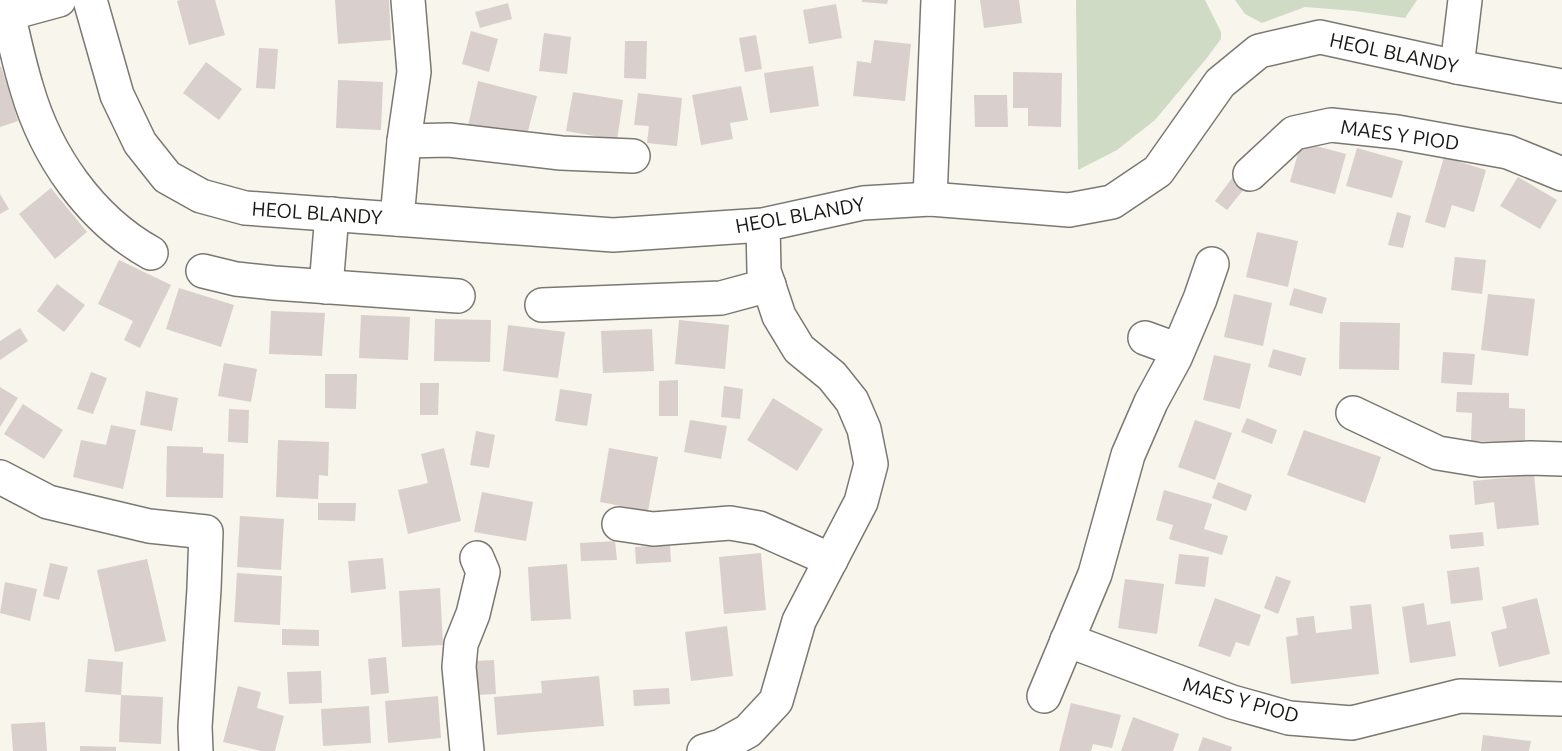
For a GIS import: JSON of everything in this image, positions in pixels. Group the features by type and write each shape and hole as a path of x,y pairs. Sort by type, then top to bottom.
{"street":[{"path":"59,0 4,10 27,91 43,132 65,170 85,198 128,241 151,253"},
{"name":"HEOL BLANDY","path":"90,0 117,95 140,143 167,177 201,196 245,208 613,235 763,225 863,203 930,199 1069,210 1112,202 1158,171 1220,83 1259,51 1320,37 1457,67 1562,86"},
{"path":"397,219 404,141 414,72 408,0"},
{"path":"930,199 938,0"},
{"path":"1457,67 1465,0"},
{"name":"MAES Y PIOD","path":"1250,174 1294,133 1331,126 1397,132 1508,152 1562,174"},
{"path":"404,141 449,140 561,153 633,156"},
{"path":"326,287 332,214"},
{"path":"704,751 721,746 748,731 776,701 799,621 861,502 871,464 864,429 852,401 832,376 799,349 779,316 764,271 763,225"},
{"path":"1044,696 1095,574 1128,455 1151,402 1178,350 1212,264"},
{"path":"203,271 236,279 458,296"},
{"path":"542,305 721,298 769,285"},
{"path":"1145,338 1178,350"},
{"path":"1353,413 1438,453 1481,460 1562,459"},
{"path":"0,477 48,502 149,526 206,532 195,728 196,751"},
{"path":"619,524 653,529 730,523 759,528 831,560"},
{"path":"467,751 459,667 461,644 473,614 483,573 477,558"},
{"name":"MAES Y PIOD","path":"1067,640 1232,702 1289,718 1353,723 1460,696 1562,699"}],"green space":[{"path":"1076,0 1205,0 1221,32 1221,39 1206,59 1155,120 1117,150 1078,170"},
{"path":"1235,0 1417,0 1405,18 1305,7 1262,23 1245,14"}],"building":[{"path":"215,0 225,35 189,45 177,1"},
{"path":"335,0 389,0 391,40 338,44"},
{"path":"862,0 888,0 887,4 862,2"},
{"path":"980,0 1019,0 1022,23 984,28"},
{"path":"508,3 512,19 480,28 475,12"},
{"path":"836,4 842,38 809,44 803,10"},
{"path":"471,31 498,39 489,72 462,64"},
{"path":"544,33 571,37 567,74 539,71"},
{"path":"756,35 762,69 745,72 739,38"},
{"path":"874,40 911,44 905,101 853,96 857,61 871,63"},
{"path":"625,41 647,41 646,79 624,78"},
{"path":"259,48 278,49 275,89 256,88"},
{"path":"206,62 242,89 219,120 183,93"},
{"path":"813,66 819,106 770,113 764,73"},
{"path":"0,67 18,121 0,127"},
{"path":"1013,72 1062,73 1061,127 1028,126 1028,108 1013,108"},
{"path":"338,80 383,82 381,130 336,128"},
{"path":"478,81 537,96 526,139 468,126"},
{"path":"741,86 748,120 730,123 733,139 701,145 692,95"},
{"path":"573,92 623,100 617,140 566,131"},
{"path":"638,93 682,98 677,146 647,143 649,126 634,125"},
{"path":"974,95 1007,95 1008,127 975,127"},
{"path":"1301,142 1346,154 1335,194 1290,182"},
{"path":"1357,148 1403,161 1392,198 1346,186"},
{"path":"1444,157 1486,170 1474,212 1452,205 1445,228 1425,222"},
{"path":"1235,174 1248,184 1227,210 1215,201"},
{"path":"1518,177 1557,200 1540,229 1500,206"},
{"path":"51,188 87,232 55,259 19,214"},
{"path":"0,194 9,209 0,214"},
{"path":"1397,212 1411,216 1403,248 1388,245"},
{"path":"1257,232 1298,241 1288,287 1246,277"},
{"path":"1455,257 1486,260 1482,294 1451,290"},
{"path":"119,260 171,285 140,348 124,340 133,321 98,304"},
{"path":"57,284 85,305 64,332 37,311"},
{"path":"179,288 234,305 221,347 166,329"},
{"path":"1294,288 1327,298 1322,314 1289,305"},
{"path":"1234,294 1272,303 1263,346 1224,337"},
{"path":"1488,294 1535,299 1528,356 1481,350"},
{"path":"271,311 325,313 322,356 269,354"},
{"path":"361,315 410,317 408,360 359,358"},
{"path":"435,319 491,320 490,362 434,361"},
{"path":"679,320 729,325 725,369 675,364"},
{"path":"1340,322 1400,323 1399,370 1339,369"},
{"path":"508,325 565,332 558,378 503,371"},
{"path":"20,328 28,341 0,360 0,341"},
{"path":"652,329 654,371 603,373 601,331"},
{"path":"1273,349 1306,358 1301,376 1268,367"},
{"path":"1443,352 1475,354 1472,385 1441,383"},
{"path":"1214,355 1251,364 1240,409 1203,400"},
{"path":"224,363 257,369 251,402 218,396"},
{"path":"91,372 107,378 93,414 77,409"},
{"path":"325,374 357,374 356,409 325,408"},
{"path":"678,380 678,416 659,416 659,381"},
{"path":"420,383 439,383 438,415 420,415"},
{"path":"724,386 743,389 740,419 721,417"},
{"path":"0,387 18,398 0,427"},
{"path":"560,389 592,394 587,426 555,421"},
{"path":"146,391 178,398 172,431 140,425"},
{"path":"1457,392 1509,393 1509,408 1525,409 1525,442 1471,441 1472,413 1456,412"},
{"path":"773,398 823,429 797,471 747,440"},
{"path":"23,404 63,430 44,459 4,434"},
{"path":"229,409 249,410 248,443 228,442"},
{"path":"1247,418 1277,430 1272,444 1241,432"},
{"path":"690,420 727,426 721,459 684,452"},
{"path":"1195,420 1232,433 1215,480 1178,467"},
{"path":"111,425 136,430 123,489 73,477 81,440 106,445"},
{"path":"1304,430 1381,457 1365,503 1287,475"},
{"path":"476,431 495,435 489,468 470,465"},
{"path":"278,440 329,442 328,476 319,475 318,499 276,497"},
{"path":"167,446 203,447 203,453 224,454 223,498 166,497"},
{"path":"444,448 461,521 408,534 398,490 428,483 421,454"},
{"path":"609,448 658,457 648,511 600,502"},
{"path":"1534,475 1539,525 1497,529 1494,502 1475,505 1473,481"},
{"path":"1218,482 1252,495 1246,511 1212,498"},
{"path":"1164,490 1212,504 1204,529 1228,536 1222,555 1169,539 1173,525 1156,520"},
{"path":"482,492 533,502 526,541 474,532"},
{"path":"318,503 356,503 355,521 318,520"},
{"path":"240,516 284,519 281,570 237,567"},
{"path":"1483,532 1484,546 1451,549 1449,535"},
{"path":"615,541 617,560 581,561 580,543"},
{"path":"670,545 671,562 636,564 635,547"},
{"path":"761,553 766,610 724,614 719,557"},
{"path":"1179,554 1209,557 1205,587 1175,584"},
{"path":"383,558 386,589 351,593 348,561"},
{"path":"147,559 166,641 115,652 97,570"},
{"path":"50,563 68,567 59,600 43,596"},
{"path":"567,564 571,619 531,621 528,567"},
{"path":"1479,567 1483,600 1451,604 1447,571"},
{"path":"237,573 282,576 280,625 234,622"},
{"path":"1276,576 1291,581 1278,614 1264,608"},
{"path":"1125,579 1164,584 1157,634 1118,628"},
{"path":"5,582 37,589 30,621 0,613"},
{"path":"440,588 443,645 402,647 399,591"},
{"path":"1215,598 1261,615 1249,646 1236,642 1230,657 1198,646"},
{"path":"1537,598 1550,654 1499,667 1491,632 1507,628 1502,607"},
{"path":"1424,603 1427,625 1450,621 1456,656 1410,663 1402,607"},
{"path":"1371,604 1379,674 1291,684 1286,637 1298,635 1296,618 1314,616 1316,633 1352,629 1350,606"},
{"path":"727,626 733,676 691,681 685,632"},
{"path":"282,629 319,630 319,646 282,645"},
{"path":"386,657 389,693 371,695 368,659"},
{"path":"88,659 123,662 121,695 85,692"},
{"path":"494,660 496,694 477,695 476,661"},
{"path":"321,671 322,703 289,704 287,672"},
{"path":"599,676 604,726 497,735 494,697 542,693 541,681"},
{"path":"238,686 261,692 257,708 284,716 275,751 261,751 223,742"},
{"path":"669,688 670,704 634,706 633,690"},
{"path":"121,695 163,697 161,744 119,742"},
{"path":"438,696 441,738 388,743 385,701"},
{"path":"1071,703 1121,715 1112,748 1093,744 1091,751 1059,751"},
{"path":"369,706 371,743 323,746 321,709"},
{"path":"1133,717 1179,734 1173,751 1121,751"},
{"path":"45,722 47,751 13,751 11,724"},
{"path":"1483,735 1531,741 1529,751 1481,751"},
{"path":"1203,737 1232,747 1231,751 1198,751"},
{"path":"80,746 116,747 116,751 80,751"}]}
